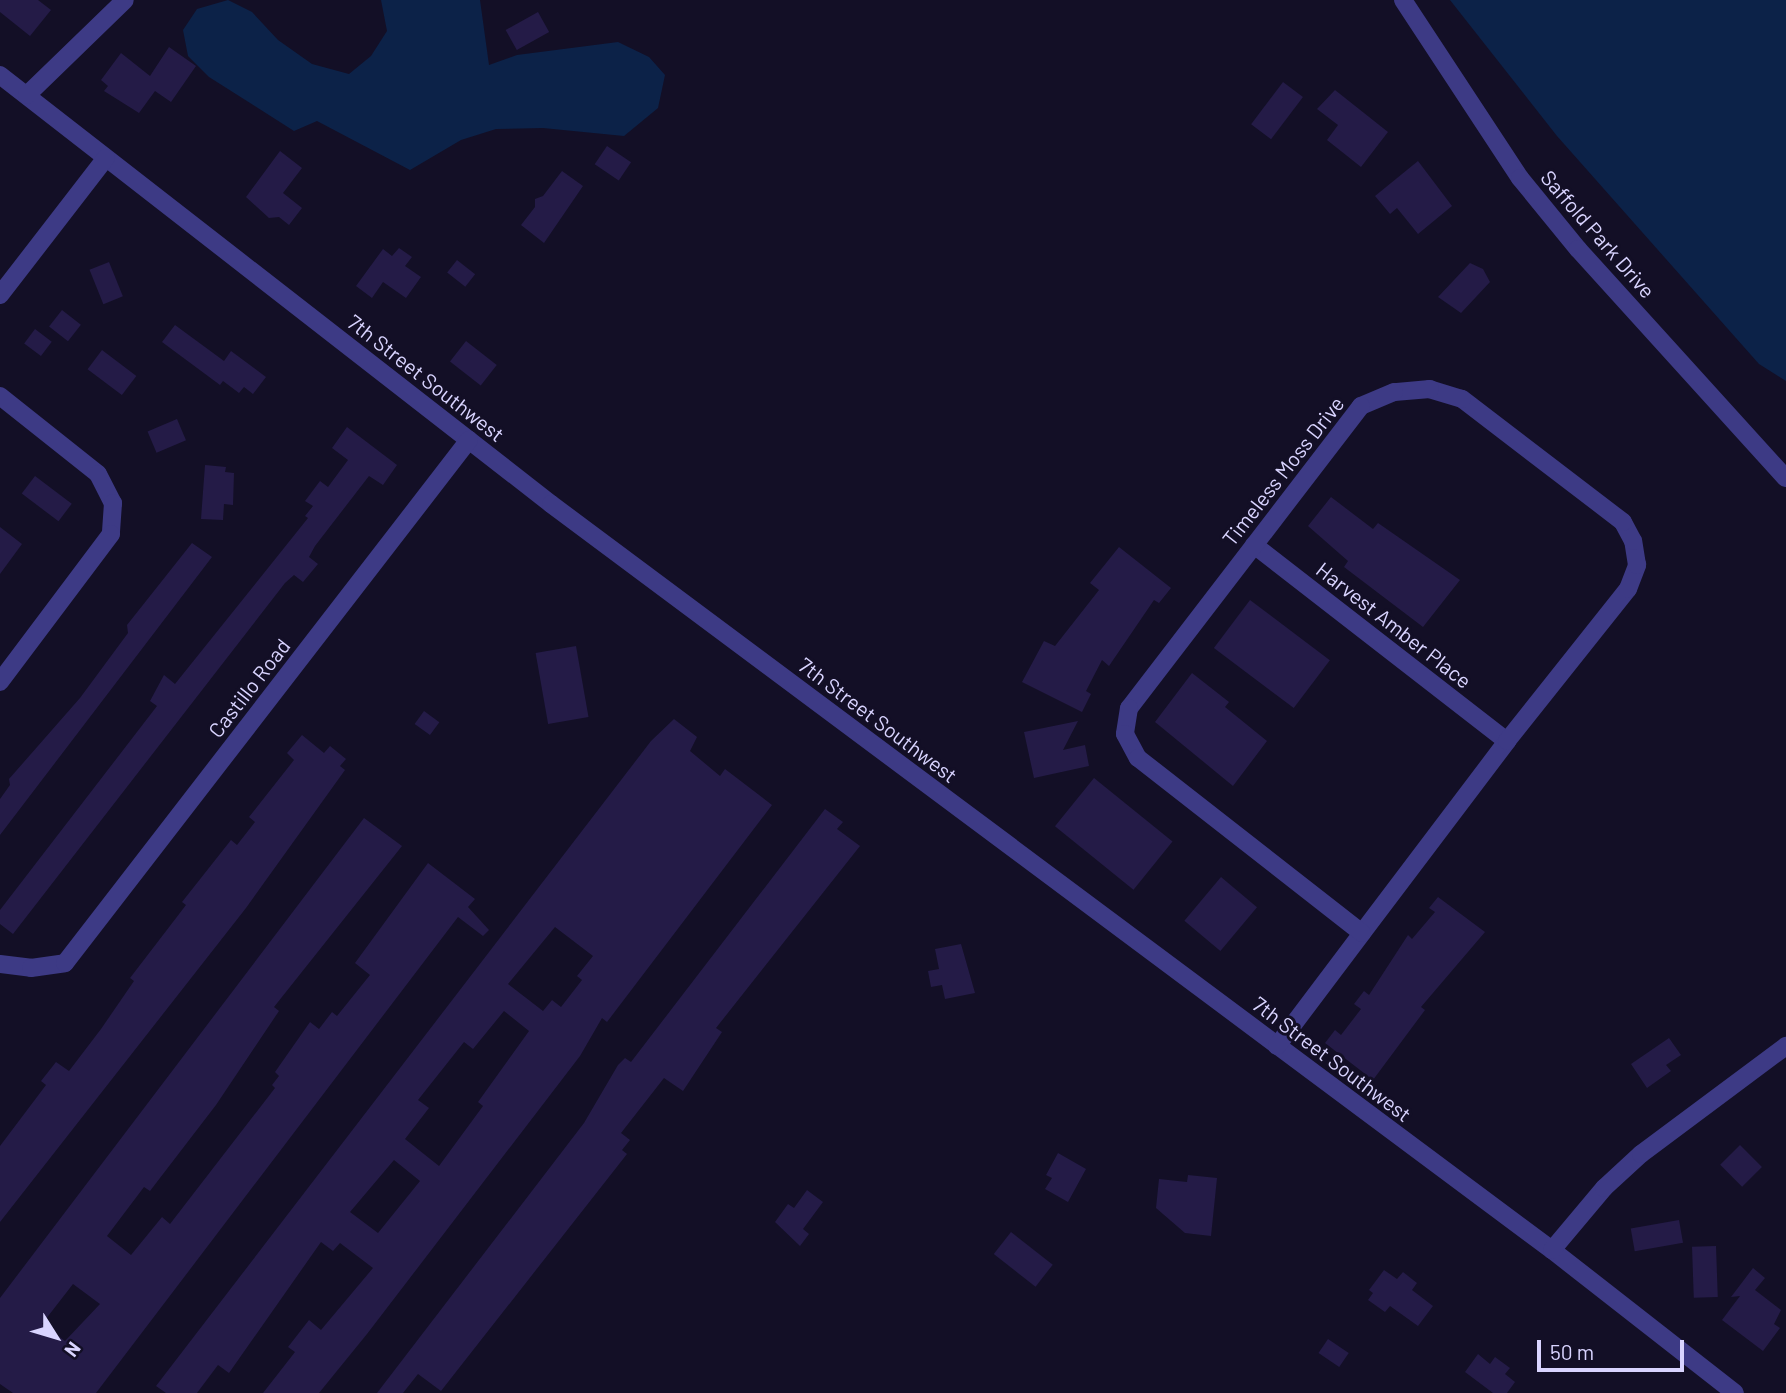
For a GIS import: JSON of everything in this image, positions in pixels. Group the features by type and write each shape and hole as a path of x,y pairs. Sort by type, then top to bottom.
{"street":[{"path":"27,95 125,0"},
{"name":"Saffold Park Drive","path":"1403,0 1520,178 1578,249 1786,478"},
{"name":"7th Street Southwest","path":"0,75 469,440 1552,1250 1735,1393"},
{"path":"0,295 106,158"},
{"name":"Timeless Moss Drive","path":"1277,1046 1507,741 1628,589 1637,565 1633,541 1623,522 1462,399 1430,389 1394,392 1361,406 1129,708 1125,734 1138,758 1362,933"},
{"path":"0,396 98,474 113,503 111,534 0,681"},
{"name":"Castillo Road","path":"0,964 30,968 65,963 469,440"},
{"name":"Harvest Amber Place","path":"1254,545 1507,741"},
{"path":"1552,1250 1604,1188 1641,1154 1786,1046"}],"water":[{"path":"228,0 252,12 278,40 312,64 349,74 371,56 387,31 381,0 480,0 489,65 517,55 618,42 649,57 665,75 658,108 624,136 543,128 496,129 461,140 410,170 317,121 294,131 209,77 188,56 183,30 197,9"},
{"path":"1450,0 1786,0 1786,381 1759,364 1557,136"}],"building":[{"path":"0,0 38,0 51,10 30,36 0,12"},
{"path":"538,12 549,32 517,50 506,30"},
{"path":"169,47 196,66 171,102 155,91 139,113 104,91 108,86 101,80 121,53 150,76"},
{"path":"1283,82 1303,97 1271,139 1251,124"},
{"path":"1335,90 1388,132 1361,167 1327,140 1338,125 1317,109"},
{"path":"607,146 631,162 619,180 595,164"},
{"path":"280,151 302,168 283,193 302,208 289,225 279,217 269,218 246,197"},
{"path":"1418,161 1452,206 1418,234 1397,208 1390,214 1375,196"},
{"path":"562,171 583,186 544,243 521,225 535,207 535,199 543,196"},
{"path":"399,248 412,257 405,266 421,277 406,298 383,282 372,298 356,286 383,249 392,256"},
{"path":"457,260 475,274 465,287 447,273"},
{"path":"109,262 123,296 103,304 90,270"},
{"path":"1470,263 1483,269 1490,282 1461,313 1438,297"},
{"path":"62,310 81,325 68,341 49,327"},
{"path":"175,325 224,361 231,351 266,377 253,394 244,387 239,393 223,381 220,385 162,342"},
{"path":"35,329 52,342 41,356 24,343"},
{"path":"466,341 497,365 481,385 450,361"},
{"path":"102,350 136,376 122,395 88,369"},
{"path":"177,419 186,440 157,453 148,432"},
{"path":"347,427 397,465 383,485 369,476 315,546 309,557 318,564 303,582 294,575 285,583 13,934 0,924 0,910 157,706 150,701 164,675 175,684 308,518 305,516 313,506 305,501 320,481 328,487 348,460 332,448"},
{"path":"205,465 226,467 225,472 234,473 233,505 224,504 223,520 201,519"},
{"path":"35,476 72,504 58,521 22,494"},
{"path":"1331,497 1373,529 1378,523 1460,580 1423,627 1344,567 1348,561 1308,526"},
{"path":"0,527 22,544 0,574"},
{"path":"192,543 212,557 0,835 0,799 10,785 9,779 80,698 128,633 127,625"},
{"path":"1119,547 1171,588 1159,603 1154,600 1109,666 1102,660 1086,691 1091,694 1082,712 1022,682 1044,641 1055,646 1099,590 1090,583"},
{"path":"1250,600 1330,660 1294,708 1214,648"},
{"path":"576,646 589,717 548,724 536,653"},
{"path":"1192,673 1229,702 1225,707 1267,741 1233,786 1155,722"},
{"path":"424,711 439,722 430,735 415,724"},
{"path":"674,719 697,737 690,751 720,776 725,769 772,805 607,1022 602,1018 580,1056 319,1393 263,1393 295,1352 288,1347 309,1320 321,1330 373,1268 340,1243 333,1251 321,1242 229,1373 218,1365 197,1393 166,1393 156,1386 651,741","holes":["555,927 593,956 577,976 582,980 561,1007 552,1000 543,1011 508,984","504,1011 529,1031 478,1102 483,1106 439,1166 405,1139 429,1108 418,1100 464,1042 473,1049","394,1160 420,1181 378,1233 350,1212"]},
{"path":"1078,721 1063,750 1085,745 1089,766 1034,778 1024,732"},
{"path":"302,735 324,753 330,746 346,759 340,766 345,770 246,908 0,1222 0,1146 46,1085 41,1081 56,1062 69,1071 134,981 130,978 186,905 182,902 231,840 237,845 255,822 249,817 294,760 287,753"},
{"path":"1094,778 1172,842 1133,890 1055,826"},
{"path":"825,809 843,822 837,829 860,846 716,1028 722,1032 683,1091 664,1078 621,1133 630,1140 622,1150 627,1154 441,1391 418,1374 403,1393 377,1393 584,1123 618,1065 625,1058 631,1062"},
{"path":"364,818 402,846 274,1007 279,1011 216,1105 150,1191 144,1187 107,1236 131,1255 162,1217 170,1224 275,1088 272,1085 279,1076 275,1072 310,1022 319,1029 332,1012 337,1016 370,975 355,963 428,863 475,899 468,907 489,930 483,936 458,917 96,1393 13,1393 0,1384 0,1298","holes":["73,1284 100,1304 65,1341 42,1324"]},
{"path":"1221,877 1257,907 1220,951 1184,921"},
{"path":"1438,897 1485,932 1421,1007 1425,1010 1373,1080 1325,1043 1335,1030 1341,1035 1361,1009 1354,1004 1364,991 1369,995 1408,935 1412,939 1435,912 1429,908"},
{"path":"961,944 975,993 945,999 942,985 931,987 928,971 939,969 935,949"},
{"path":"1669,1038 1681,1055 1666,1065 1671,1071 1647,1088 1631,1064"},
{"path":"1740,1145 1762,1167 1742,1187 1720,1165"},
{"path":"1058,1153 1086,1169 1068,1202 1045,1189 1052,1178 1046,1175"},
{"path":"1188,1175 1217,1178 1211,1236 1185,1233 1156,1208 1159,1179 1187,1182"},
{"path":"807,1190 823,1202 803,1229 809,1234 800,1246 775,1222 788,1204 794,1208"},
{"path":"1679,1220 1683,1243 1635,1251 1631,1229"},
{"path":"1011,1232 1053,1265 1036,1287 994,1254"},
{"path":"1716,1246 1718,1297 1694,1298 1692,1247"},
{"path":"1753,1268 1765,1278 1755,1290 1781,1310 1774,1324 1780,1328 1763,1351 1722,1320 1740,1296 1731,1297"},
{"path":"1384,1270 1397,1279 1403,1272 1417,1283 1412,1290 1433,1306 1418,1326 1390,1306 1385,1312 1368,1300 1373,1293 1369,1290"},
{"path":"1328,1339 1349,1353 1339,1367 1318,1353"},
{"path":"1478,1354 1490,1364 1495,1357 1510,1368 1505,1374 1515,1382 1507,1393 1493,1393 1465,1372"}]}
